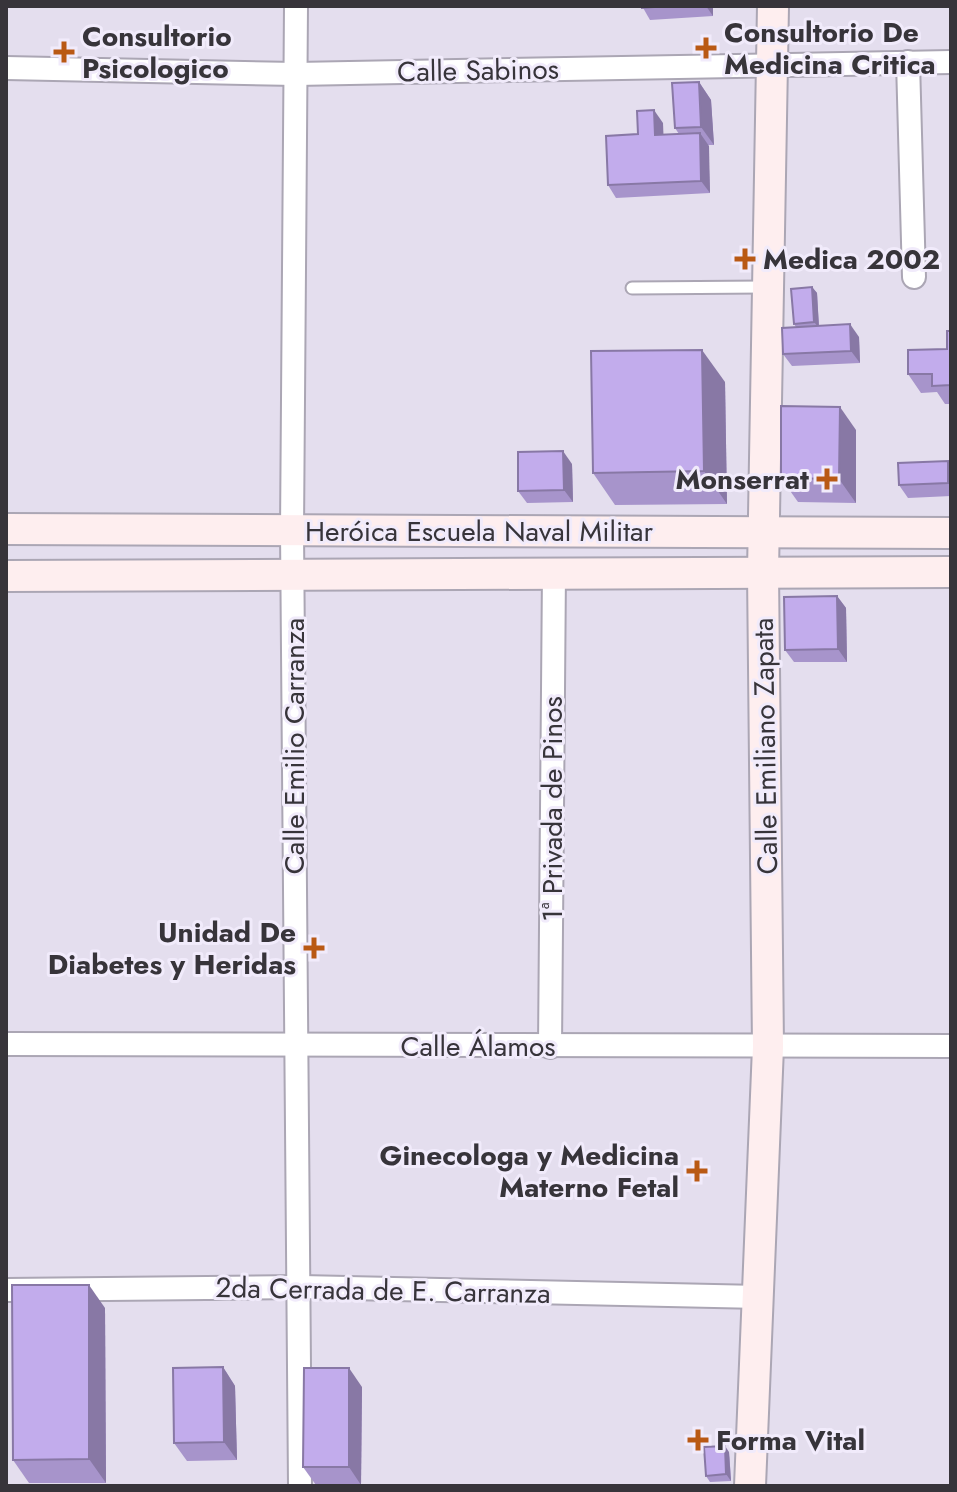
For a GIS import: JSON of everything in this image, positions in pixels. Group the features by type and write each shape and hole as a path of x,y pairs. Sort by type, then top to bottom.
{"street":[{"name":"Calle Emilio Carranza","path":"296,6 292,572 301,1287 300,1486"},
{"name":"Calle Emiliano Zapata","path":"750,1486 768,1047 763,572 773,6"},
{"path":"908,62 914,277"},
{"name":"Calle Sabinos","path":"6,68 296,74 951,62"},
{"name":"Heróica Escuela Naval Militar","path":"6,529 951,533"},
{"name":"1ª Privada de Pinos","path":"550,1047 554,571"},
{"name":"Heróica Escuela Naval Militar","path":"6,576 292,572 951,572"},
{"name":"Calle Álamos","path":"6,1044 951,1046"},
{"name":"2da Cerrada de E. Carranza","path":"6,1290 301,1287 760,1297"}],"lane":[{"path":"632,288 770,287"}],"building":[{"path":"699,82 701,127 675,128 672,83"},
{"path":"654,110 655,135 700,133 701,181 608,185 606,136 638,134 637,111"},
{"path":"812,287 814,322 794,324 791,289"},
{"path":"850,324 851,351 783,354 782,328"},
{"path":"947,331 951,331 951,385 932,386 932,374 908,374 908,350 947,349"},
{"path":"702,350 704,471 593,473 591,351"},
{"path":"781,406 840,407 839,479 781,478"},
{"path":"563,451 564,490 518,491 518,452"},
{"path":"948,461 948,483 899,485 898,463"},
{"path":"837,596 838,649 785,650 784,597"},
{"path":"12,1285 89,1285 89,1459 13,1460"},
{"path":"223,1367 224,1442 174,1443 173,1368"},
{"path":"304,1368 349,1368 349,1467 303,1467"},
{"path":"725,1446 726,1474 706,1476 704,1447"}],"place":[{"name":"Consultorio De Medicina Critica","path":"706,48"},
{"name":"Consultorio Psicologico","path":"64,52"},
{"name":"Medica 2002","path":"745,259"},
{"name":"Monserrat","path":"827,479"},
{"name":"Unidad De Diabetes y Heridas","path":"314,948"},
{"name":"Ginecologa y Medicina Materno Fetal","path":"697,1171"},
{"name":"Forma Vital","path":"698,1440"}]}
